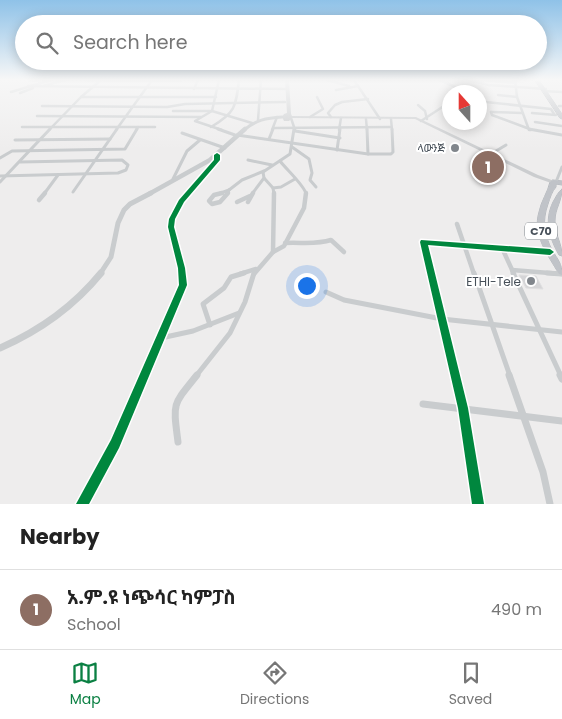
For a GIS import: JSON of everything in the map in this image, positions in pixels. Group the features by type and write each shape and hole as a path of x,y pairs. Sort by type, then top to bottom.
{"highway":[{"name":"C70","path":"557,182 562,191 551,213 550,224 552,233 562,253"},
{"name":"C70","path":"557,182 542,208 540,222 544,240 562,273"}],"main road":[{"path":"285,104 287,117"},
{"path":"287,104 287,117"},
{"path":"287,117 391,119 417,122 439,131"},
{"path":"287,117 366,119 408,117 421,121 537,180 557,182"},
{"path":"449,136 545,180 557,182"}],"street":[{"path":"0,182 65,117 76,104"},
{"path":"73,192 92,162 135,104"},
{"path":"42,106 167,107 185,104 226,104"},
{"path":"216,104 212,111 195,122 236,135 292,145 368,154 393,154 390,128 391,119"},
{"path":"211,127 231,116 236,104"},
{"path":"0,348 34,331 71,304 90,285 111,256 121,214 130,204 217,155 236,135 255,122 259,104"},
{"path":"310,117 323,109 320,104"},
{"path":"331,117 328,113 338,104"},
{"path":"371,104 380,118"},
{"path":"499,104 550,109 560,112"},
{"path":"418,105 425,111 426,119"},
{"path":"521,106 528,128"},
{"path":"421,121 442,108"},
{"path":"173,111 212,111 255,122 287,117"},
{"path":"522,113 493,111 491,114 532,131 562,135"},
{"path":"532,113 560,112"},
{"path":"37,116 200,117"},
{"path":"269,140 274,128 287,117"},
{"path":"273,252 275,197 273,188 264,178 262,172 290,154 294,130 287,117"},
{"path":"337,150 341,118"},
{"path":"366,119 368,154"},
{"path":"535,122 562,126"},
{"path":"294,130 367,126 390,128"},
{"path":"22,127 155,127"},
{"path":"0,158 6,152 30,150 124,149 138,127"},
{"path":"274,128 340,138"},
{"path":"182,133 225,148"},
{"path":"15,140 110,139"},
{"path":"173,179 187,151 200,140"},
{"path":"292,145 309,159 312,173 310,180 316,187"},
{"path":"491,154 506,145"},
{"path":"82,504 115,444 183,285 183,267 172,227 172,217 184,198 217,160 217,155"},
{"path":"0,176 118,173 126,170 128,165 122,160 20,162"},
{"path":"248,160 272,165"},
{"path":"178,442 174,408 176,402 182,391 222,345 241,312 252,279 273,252 285,243 307,201 305,188 280,160"},
{"path":"557,182 562,167"},
{"path":"230,190 214,195 209,201 212,204 218,203 239,181 267,170"},
{"path":"39,200 58,176"},
{"path":"248,202 250,196 264,178"},
{"path":"273,188 281,187 295,179"},
{"path":"236,202 250,196"},
{"path":"457,224 543,472 550,504"},
{"path":"285,243 307,241 318,244 331,240 344,252"},
{"path":"478,504 463,408 424,242 550,252"},
{"path":"502,248 562,379"},
{"path":"210,325 203,304 224,288 231,277 258,269"},
{"path":"512,270 562,273"},
{"path":"326,292 344,300 442,319 562,332"},
{"path":"161,338 210,325 241,312"},
{"path":"423,404 562,421"}],"building":[{"name":"ETHI-Tele","path":"519,275 536,276 543,289 526,288"}],"cycle path":[{"path":"82,504 115,444 183,285 182,268 171,227 172,219 182,201 217,160 217,155"},
{"path":"478,504 463,408 424,242 550,252"}],"place":[{"name":"ላውንጅ","path":"455,148"},
{"name":"አ.ም.ዩ ነጭሳር ካምፓስ","path":"488,167"},
{"name":"ETHI-Tele","path":"531,281"}]}
